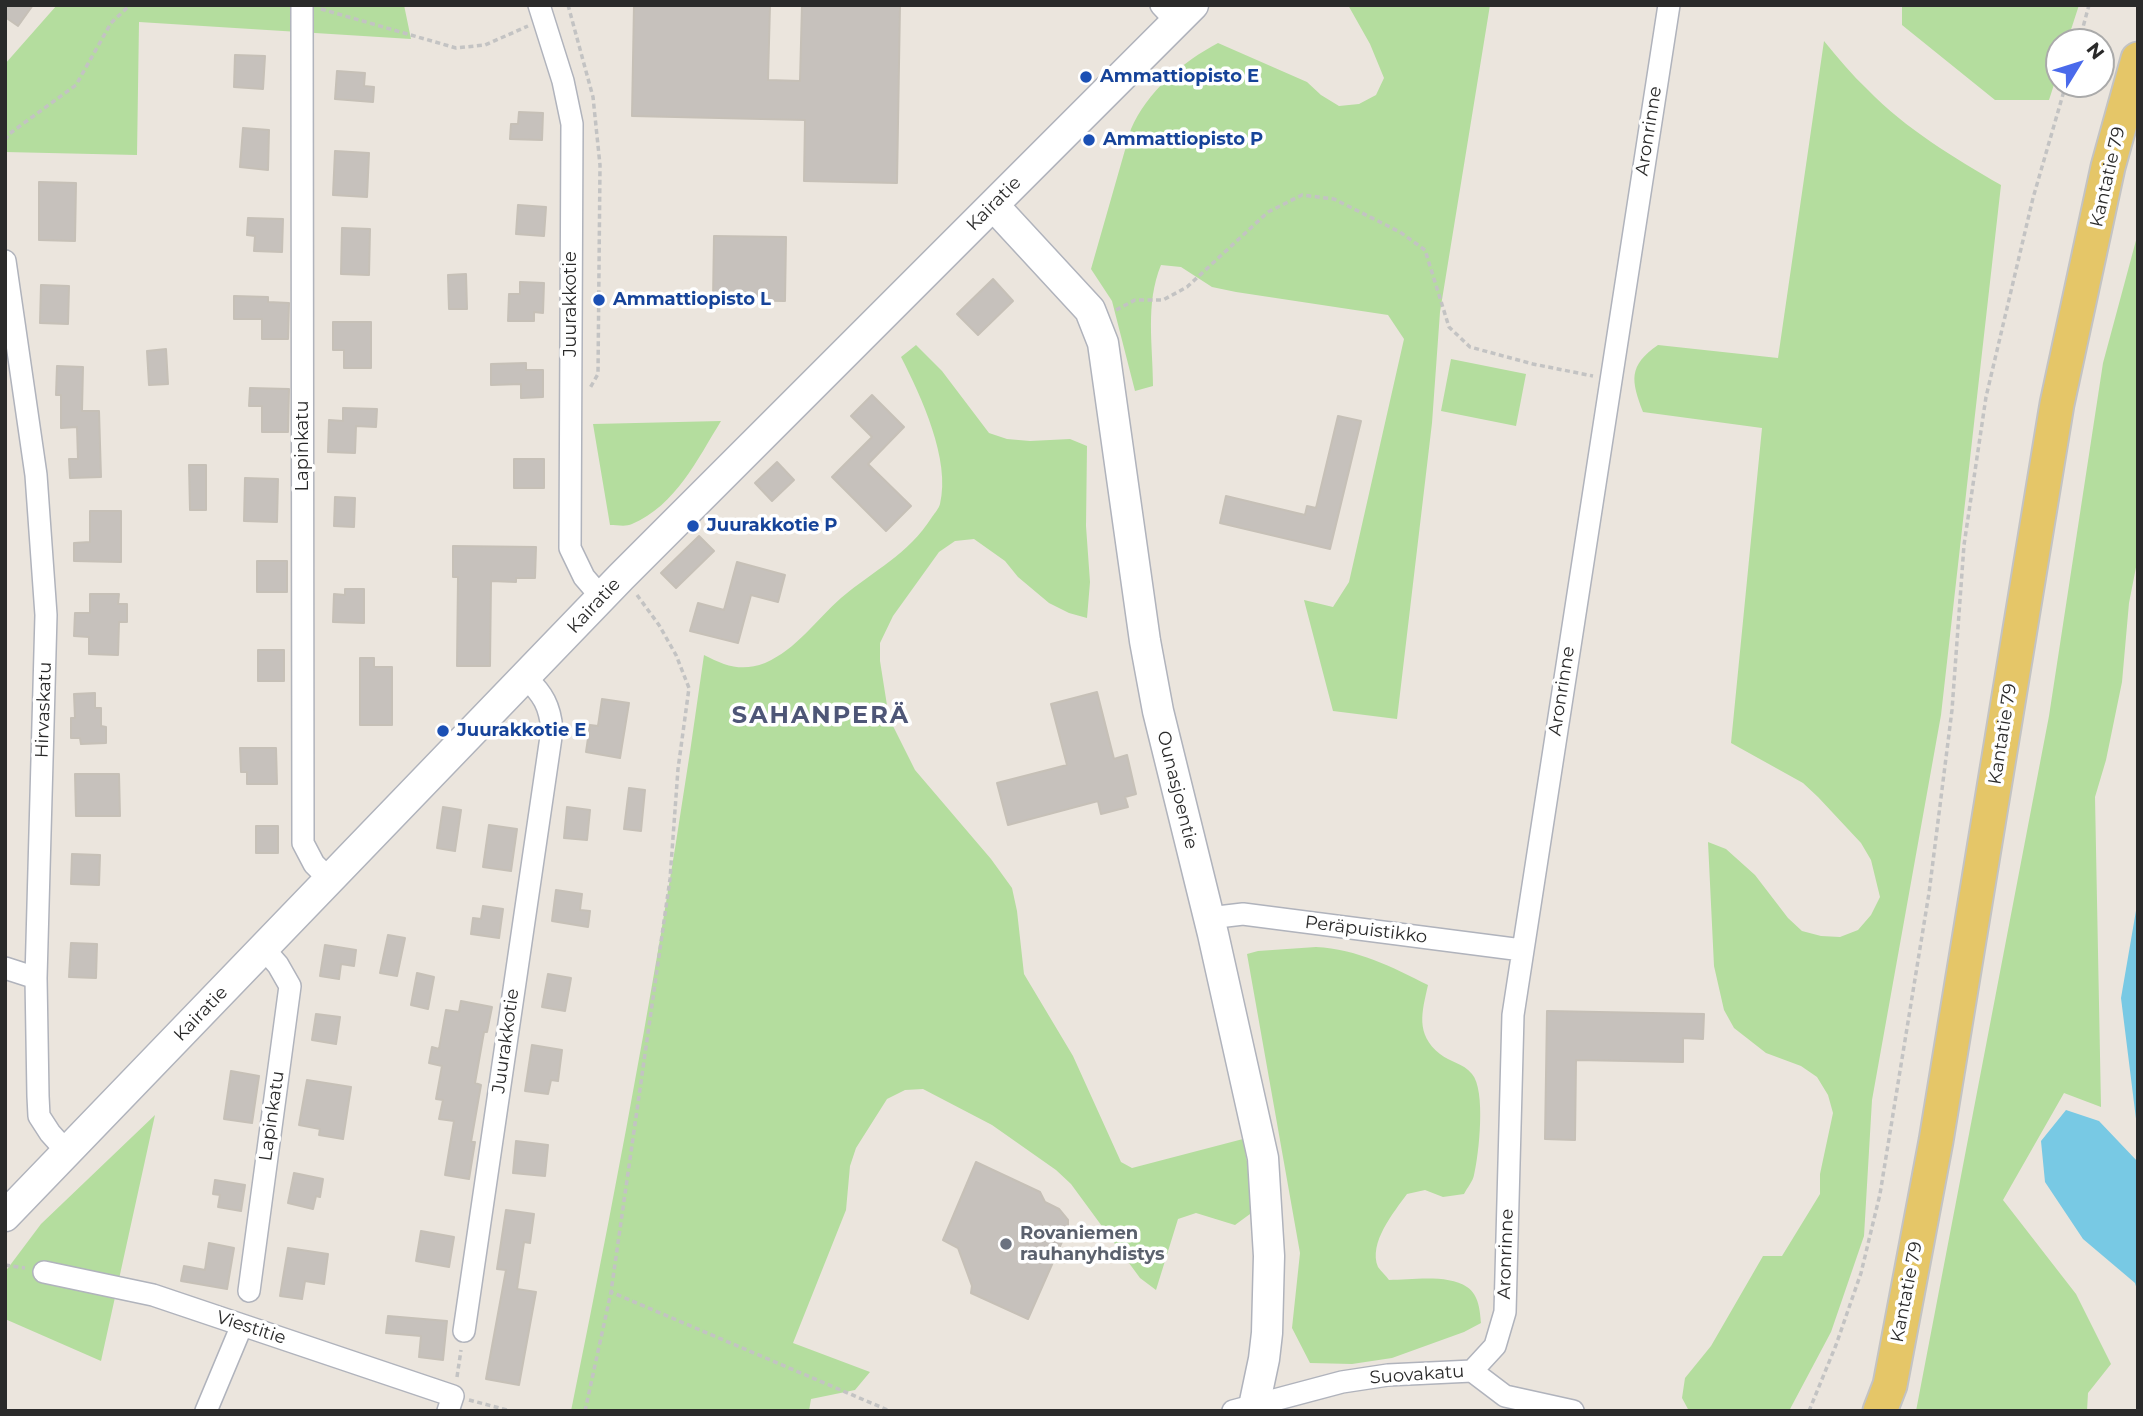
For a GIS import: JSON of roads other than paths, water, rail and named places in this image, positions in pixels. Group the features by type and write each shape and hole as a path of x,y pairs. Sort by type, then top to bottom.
{"main road":[{"name":"Kairatie","path":"5,1216 611,587 993,205 1177,10"},
{"name":"Kantatie 79","path":"1880,1411 1890,1385 1937,1141 2057,404 2108,167 2138,59"},
{"name":"Ounasjoentie","path":"993,205 1090,310 1103,343 1145,641 1158,711 1209,918 1263,1158 1269,1256 1267,1334 1264,1359 1247,1409"}],"street":[{"name":"Aronrinne","path":"1472,1371 1495,1346 1504,1312 1513,1015 1669,5"},
{"name":"Lapinkatu","path":"307,6 303,843 314,864 329,879"},
{"name":"Juurakkotie","path":"541,12 563,82 572,124 570,548 584,578 611,587"},
{"name":"Hirvaskatu","path":"5,261 36,475 46,615 36,978 39,1116 66,1152"},
{"name":"Juurakkotie","path":"464,1331 552,730 550,709 542,693 526,678"},
{"name":"Peräpuistikko","path":"1209,918 1243,914 1522,950"},
{"name":"Lapinkatu","path":"249,1292 290,986 278,965 264,949"},
{"path":"5,968 36,978"},
{"name":"Viestitie","path":"44,1272 153,1295 242,1325 451,1404"},
{"path":"206,1411 242,1325"},
{"name":"Suovakatu","path":"1247,1409 1342,1382 1388,1375 1472,1371 1505,1396 1573,1411"}],"water":[{"path":"2138,899 2138,1135 2121,998"},
{"path":"2066,1110 2099,1121 2138,1162 2138,1293 2135,1283 2083,1239 2045,1182 2041,1141"}],"place":[{"name":"Ammattiopisto E","path":"1086,77"},
{"name":"Ammattiopisto P","path":"1089,140"},
{"name":"Ammattiopisto L","path":"599,300"},
{"name":"Juurakkotie P","path":"693,526"},
{"name":"Juurakkotie E","path":"443,731"},
{"name":"Rovaniemen rauhanyhdistys","path":"1006,1244"}],"district":[{"name":"SAHANPERÄ","path":"821,716"}]}
